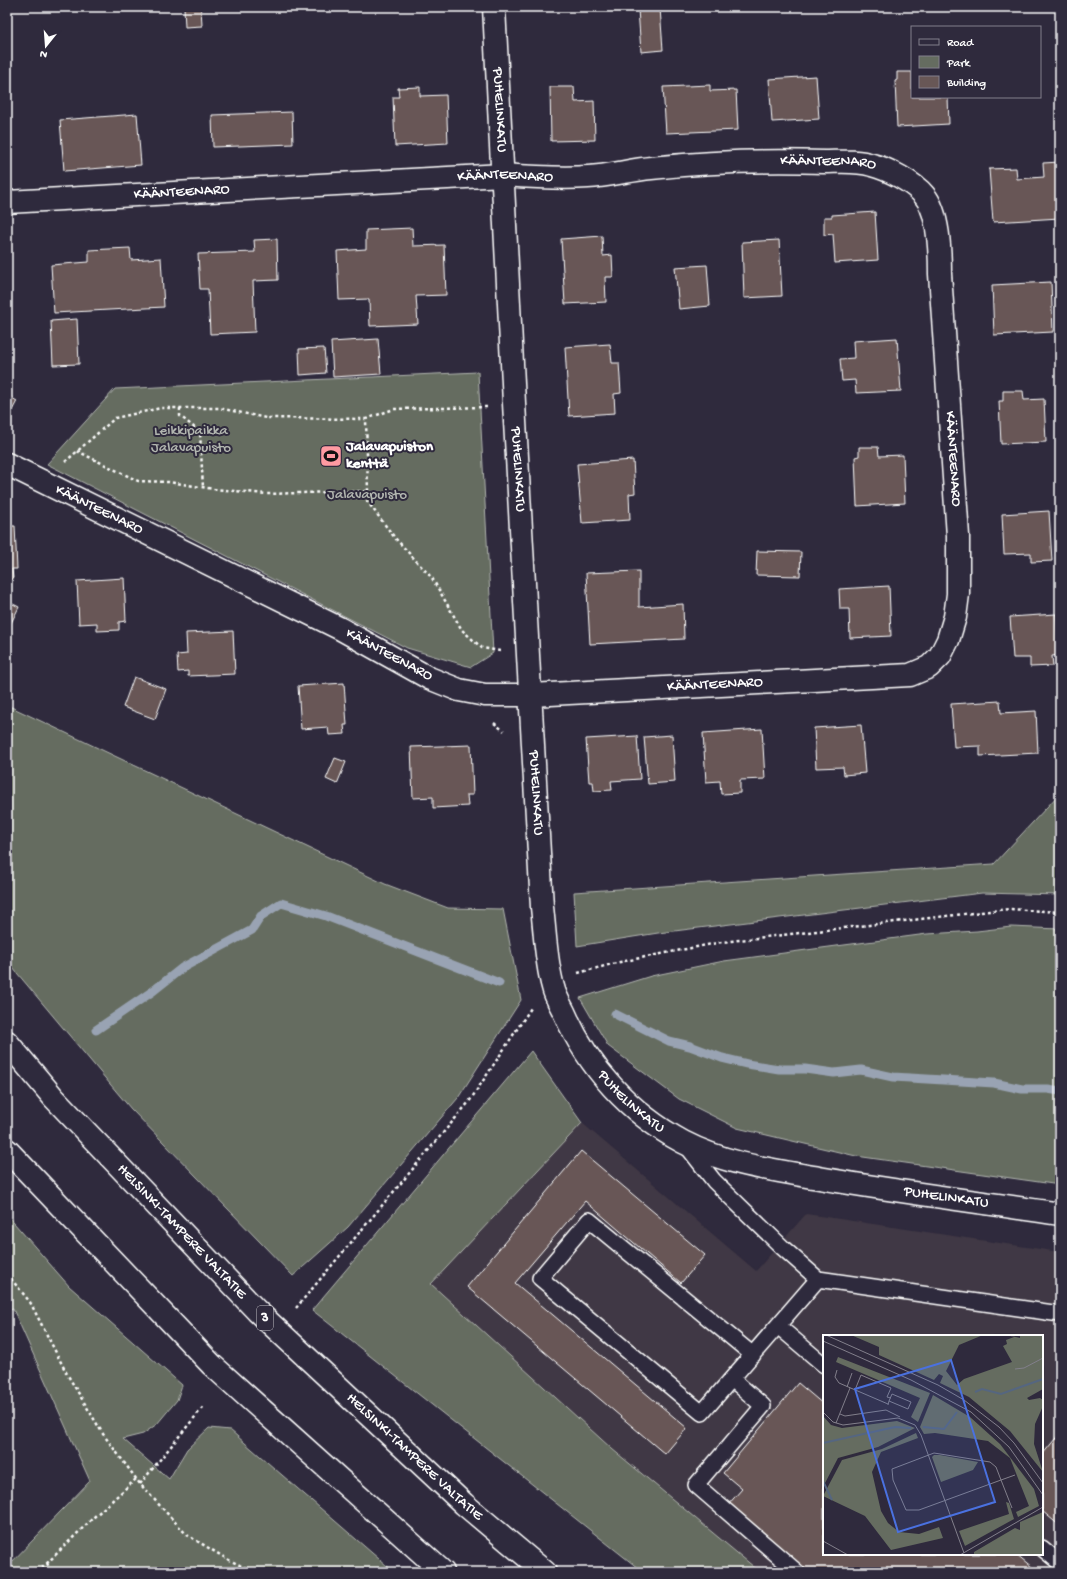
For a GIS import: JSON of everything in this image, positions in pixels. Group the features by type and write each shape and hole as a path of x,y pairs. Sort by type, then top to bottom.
{"main road":[{"name":"PUHELINKATU","path":"494,7 542,907 553,988 573,1032 587,1056 608,1082 623,1098 648,1120 683,1142 720,1158 763,1169 859,1185 1060,1214"},
{"name":"KÄÄNTEENARO","path":"7,202 503,175 539,178 588,178 650,168 719,162 789,160 847,162 870,164 892,172 924,195 934,214 940,244 940,274 958,536 958,594 955,618 948,640 940,656 929,667 910,675 531,695 485,695 459,690 429,678 341,629 7,464"},
{"name":"HELSINKI-TAMPERE VALTATIE","path":"7,1042 54,1098 257,1311 464,1504 545,1572"},
{"path":"7,1150 212,1365 443,1572"}],"lane":[{"path":"683,1142 714,1181 818,1280 1060,1314"},
{"path":"753,1355 589,1220 540,1278 702,1414 818,1280"},
{"path":"778,1326 823,1364"},
{"path":"732,1379 762,1406 696,1485 797,1572"},
{"path":"1043,1549 1060,1563"}],"path":[{"path":"42,481 115,418 161,408 219,408 266,418 366,419 394,409 480,408"},
{"path":"180,408 180,416 200,432 203,488"},
{"path":"366,419 367,501 395,538 432,578 462,630 482,648 505,651"},
{"path":"77,451 138,481 169,482 203,488 267,494 368,491"},
{"path":"581,972 620,962 730,941 1010,909 1060,912"},
{"path":"296,1308 469,1102 535,1002"},
{"path":"7,1274 30,1302 67,1374 103,1434 140,1484 187,1535 227,1560 254,1572"},
{"path":"140,1484 204,1406"},
{"path":"38,1572 95,1516 136,1479"},
{"path":"47,1563 51,1572"}],"shaded area":[{"path":"582,1123 756,1271 806,1214 1060,1252 1060,1572 760,1572 612,1449 430,1284"}],"green space":[{"name":"Jalavapuisto","path":"478,372 493,653 471,667 407,648 47,464 115,389"},
{"path":"7,705 385,884 448,908 503,909 521,1000 458,1098 348,1227 293,1276 131,1109 7,961"},
{"path":"1060,793 1060,895 982,893 658,933 577,946 574,892 994,864"},
{"path":"1011,927 1060,929 1060,1185 856,1156 737,1128 679,1099 608,1046 580,998 651,976 724,961 927,934"},
{"path":"531,1051 582,1123 431,1284 612,1449 760,1572 643,1572 312,1310"},
{"path":"7,1215 69,1286 182,1385 177,1400 157,1424 143,1434 123,1439 169,1479 187,1449 209,1428 230,1430 394,1572 7,1572 7,1567 90,1481 13,1309 7,1311"}],"building":[{"path":"184,7 201,7 202,26 185,27"},
{"path":"660,8 663,50 641,52 638,9"},
{"path":"897,72 911,72 911,98 948,98 949,124 897,127 895,81 897,80"},
{"path":"816,76 819,119 772,122 769,79"},
{"path":"710,85 710,91 736,90 738,130 666,133 663,87"},
{"path":"420,87 420,96 446,95 448,143 395,146 393,97 399,97 398,88"},
{"path":"550,87 574,87 575,102 594,101 595,140 551,141"},
{"path":"292,112 293,144 213,147 212,115"},
{"path":"137,114 141,165 64,171 60,120"},
{"path":"1060,162 1060,218 993,222 989,169 1016,168 1017,179 1044,177 1043,163"},
{"path":"875,212 878,260 835,263 833,234 824,235 824,217 832,217 832,215"},
{"path":"412,228 413,246 444,245 446,295 416,296 418,324 370,326 369,299 339,300 337,251 366,249 366,230"},
{"path":"602,236 603,256 612,255 613,277 605,277 606,302 565,304 561,239"},
{"path":"277,239 278,280 253,281 255,332 210,334 208,289 200,289 198,254 255,252 254,240"},
{"path":"779,240 782,296 744,298 742,242"},
{"path":"130,248 131,260 161,258 164,307 54,313 51,265 89,262 89,250"},
{"path":"707,265 710,306 679,309 675,267"},
{"path":"1051,282 1053,332 994,335 992,285"},
{"path":"77,319 79,364 53,365 51,321"},
{"path":"897,338 901,391 856,393 855,380 842,381 840,359 854,358 853,341"},
{"path":"378,339 381,374 333,377 331,342"},
{"path":"610,344 612,363 619,363 621,393 614,394 615,413 569,416 565,347"},
{"path":"324,348 326,373 300,375 299,349"},
{"path":"1003,391 1023,391 1024,400 1044,399 1046,442 1001,444 999,401 1003,401"},
{"path":"7,395 17,401 7,420"},
{"path":"859,447 878,447 879,456 903,455 905,503 857,506 855,457 859,456"},
{"path":"633,460 635,493 629,494 630,520 582,523 577,464"},
{"path":"1049,511 1052,561 1031,562 1031,553 1004,554 1002,514"},
{"path":"7,526 15,526 17,569 12,569 13,579 7,579"},
{"path":"757,551 801,552 800,576 756,575"},
{"path":"639,571 639,607 683,604 684,639 590,644 586,573"},
{"path":"124,578 126,621 119,622 119,630 97,631 97,623 79,624 77,581"},
{"path":"889,586 891,636 850,638 849,609 840,609 839,589"},
{"path":"7,601 19,607 7,631"},
{"path":"1056,614 1059,655 1052,656 1053,666 1030,667 1030,658 1013,658 1010,617"},
{"path":"233,631 235,674 188,676 188,671 178,672 177,655 187,654 186,633"},
{"path":"134,677 166,689 155,719 123,707"},
{"path":"344,683 347,725 344,725 345,734 329,735 328,727 301,729 298,686"},
{"path":"1000,701 1001,713 1036,711 1038,753 980,756 980,746 954,747 951,704"},
{"path":"861,725 865,773 844,775 843,767 816,768 814,728"},
{"path":"762,729 765,779 740,780 740,793 721,794 720,781 706,782 703,733"},
{"path":"672,735 675,782 648,784 644,737"},
{"path":"637,736 640,779 611,781 612,790 594,791 593,782 589,782 586,739"},
{"path":"471,745 473,795 467,795 468,806 433,808 433,797 413,798 411,747"},
{"path":"335,758 346,762 337,784 326,779"},
{"path":"581,1151 705,1255 681,1283 585,1201 515,1283 687,1428 665,1454 467,1287"},
{"path":"798,1383 823,1404 823,1555 1017,1555 1038,1572 803,1572 726,1507 742,1489 723,1473"},
{"path":"1060,1433 1060,1526 1043,1512 1043,1454"}],"waterway":[{"path":"96,1030 153,991 182,968 252,930 261,916 281,903 326,916 499,983"},
{"path":"615,1014 669,1041 690,1046 722,1058 747,1064 779,1069 805,1069 834,1073 861,1070 893,1077 994,1083 1022,1089 1048,1089 1060,1091"}],"place":[{"name":"Jalavapuiston kenttä","path":"331,456"}],"park label":[{"name":"Leikkipaikka Jalavapuisto","path":"191,440"}]}
